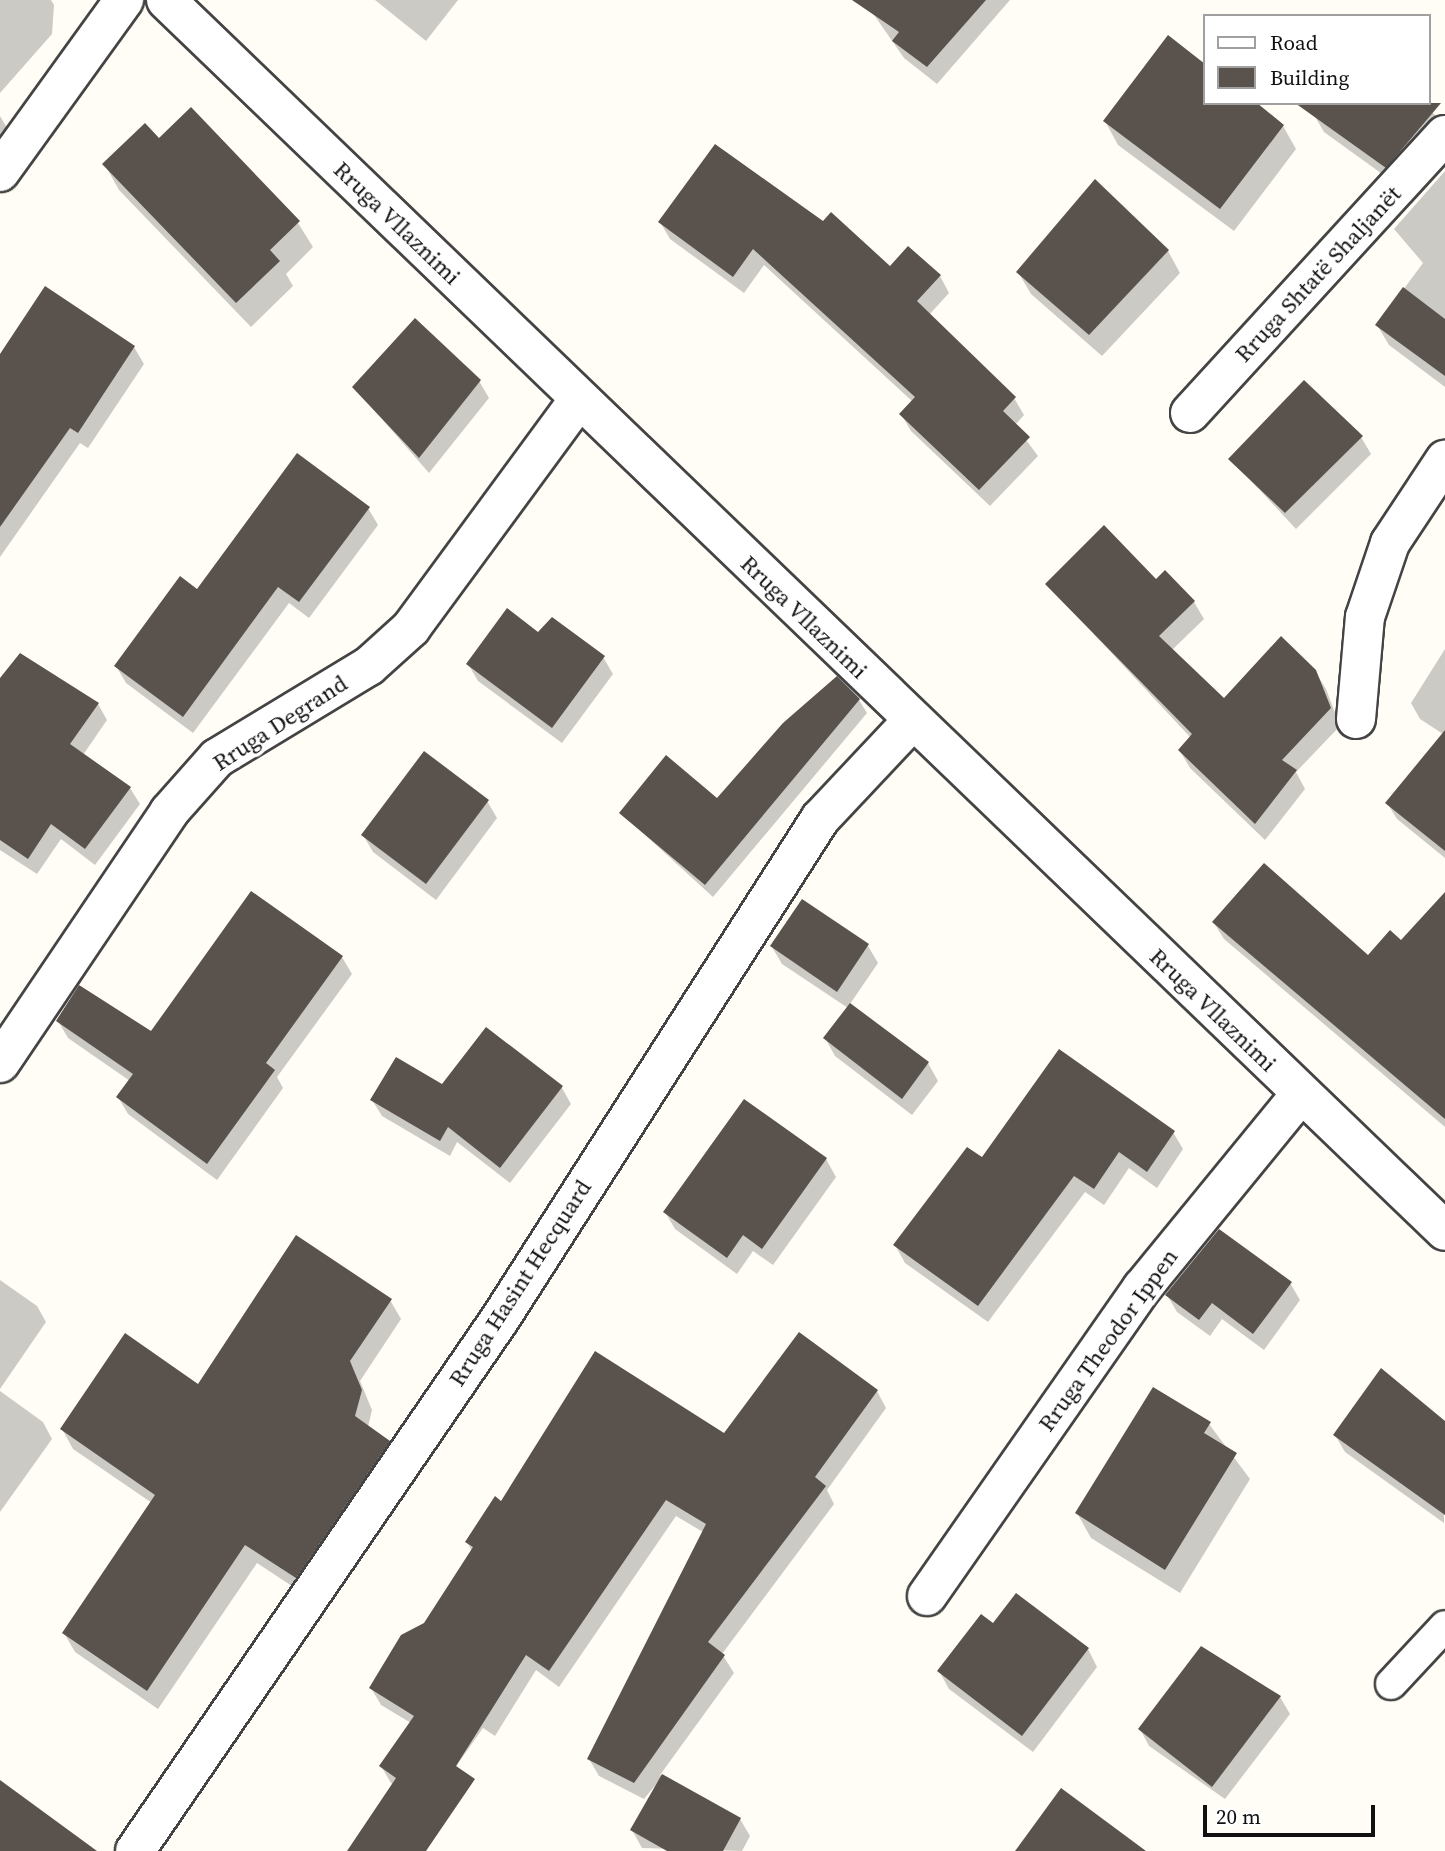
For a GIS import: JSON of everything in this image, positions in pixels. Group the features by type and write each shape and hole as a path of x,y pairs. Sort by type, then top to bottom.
{"street":[{"path":"0,172 124,0"},
{"name":"Rruga Vllaznimi","path":"166,0 912,721 1445,1231"},
{"name":"Rruga Shtatë Shaljanët","path":"1190,413 1445,135"},
{"name":"Rruga Degrand","path":"0,1063 169,812 218,758 369,666 411,628 579,399"},
{"path":"1356,719 1366,617 1390,544 1445,460"},
{"name":"Rruga Hasint Hecquard","path":"135,1851 500,1320 820,819 912,721"},
{"name":"Rruga Theodor Ippen","path":"927,1596 1142,1288 1301,1094"}],"lane":[{"path":"1391,1684 1445,1626"}],"building":[{"path":"852,0 986,0 927,67 892,41 899,32"},
{"path":"1168,35 1204,63 1204,105 1259,105 1284,125 1220,209 1103,121"},
{"path":"1441,103 1386,168 1298,105"},
{"path":"191,107 300,221 270,250 280,261 236,303 102,164 145,123 159,138"},
{"path":"715,144 823,221 831,212 890,266 908,246 941,275 917,301 1016,397 1003,411 1030,437 979,490 899,414 915,397 753,249 733,277 658,222"},
{"path":"1095,179 1169,250 1089,335 1016,272"},
{"path":"45,286 135,346 78,433 70,428 0,527 0,354"},
{"path":"1403,287 1445,319 1445,376 1375,325"},
{"path":"415,318 481,380 419,458 352,387"},
{"path":"1304,380 1363,436 1285,513 1228,459"},
{"path":"297,453 370,507 299,602 278,587 183,717 114,666 180,576 197,589"},
{"path":"1104,525 1156,579 1165,570 1195,601 1159,636 1224,698 1281,636 1316,670 1331,708 1282,760 1297,770 1255,824 1178,750 1192,734 1045,584"},
{"path":"507,608 538,632 552,617 605,656 552,728 466,664"},
{"path":"20,653 99,703 70,744 131,787 85,849 51,824 28,859 0,840 0,678"},
{"path":"837,676 860,699 705,885 619,813 666,755 717,798 783,723"},
{"path":"1445,730 1445,851 1385,803"},
{"path":"424,751 489,800 426,884 361,835"},
{"path":"1264,863 1368,955 1390,930 1401,940 1445,892 1445,1119 1212,922"},
{"path":"251,891 343,956 266,1063 275,1070 207,1164 116,1097 133,1074 56,1021 79,985 151,1031"},
{"path":"802,899 869,944 837,992 770,946"},
{"path":"850,1003 929,1062 902,1099 823,1038"},
{"path":"486,1027 563,1086 500,1168 448,1127 440,1141 370,1100 396,1057 442,1084"},
{"path":"1059,1049 1175,1131 1147,1172 1119,1152 1094,1189 1074,1176 978,1306 893,1245 967,1147 982,1157"},
{"path":"744,1099 827,1158 762,1249 743,1235 727,1258 663,1212"},
{"path":"1219,1229 1292,1282 1253,1334 1212,1303 1199,1320 1165,1295"},
{"path":"296,1235 392,1299 350,1361 362,1390 355,1416 390,1441 296,1578 245,1545 147,1691 62,1633 155,1495 60,1429 125,1333 198,1384"},
{"path":"799,1332 878,1390 815,1477 826,1486 708,1642 725,1655 634,1783 587,1759 706,1524 666,1500 549,1671 526,1655 456,1766 475,1779 426,1851 347,1851 396,1778 379,1766 414,1716 369,1688 401,1635 424,1623 473,1547 465,1542 495,1496 501,1501 595,1351 724,1433"},
{"path":"1381,1368 1445,1421 1445,1515 1333,1435"},
{"path":"1153,1387 1211,1422 1204,1433 1237,1453 1165,1570 1075,1513"},
{"path":"1016,1593 1089,1648 1022,1736 937,1671 981,1614 993,1623"},
{"path":"1201,1646 1281,1696 1212,1787 1138,1729"},
{"path":"662,1774 741,1818 723,1851 667,1851 630,1830"},
{"path":"0,1780 97,1851 0,1851"},
{"path":"1061,1788 1146,1851 1015,1851"}]}
